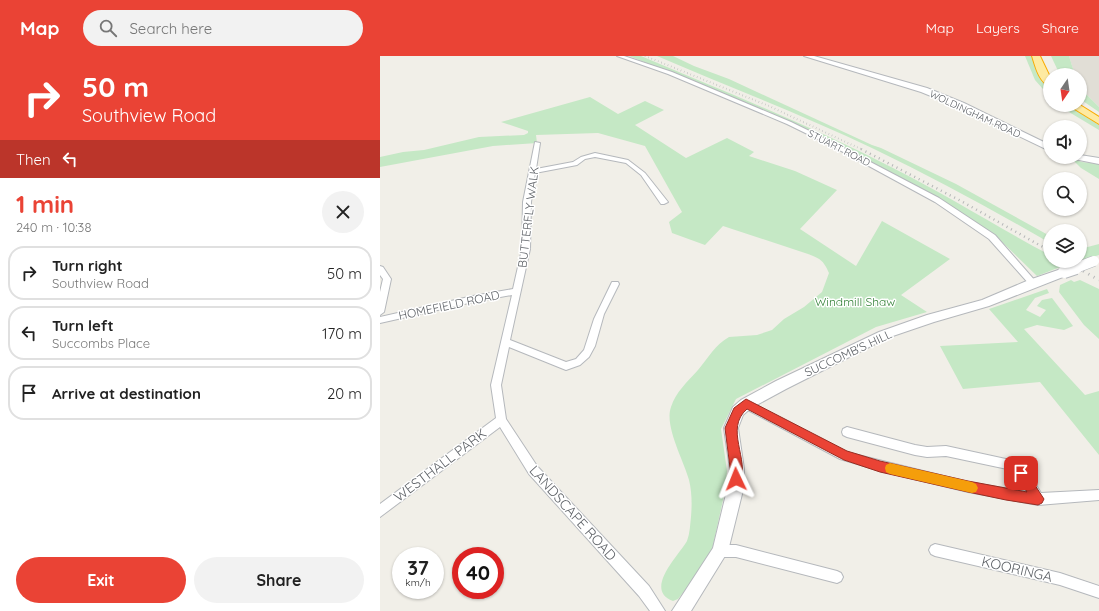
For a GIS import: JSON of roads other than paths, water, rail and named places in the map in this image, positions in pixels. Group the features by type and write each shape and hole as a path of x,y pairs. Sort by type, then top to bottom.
{"highway":[{"path":"1036,56 1043,72"},
{"path":"1044,56 1049,68"},
{"path":"1087,108 1099,116"},
{"path":"1084,112 1099,121"}],"street":[{"name":"STUART ROAD","path":"619,56 670,73 789,123 937,200 992,237 1033,283"},
{"name":"WOLDINGHAM ROAD","path":"807,56 924,90 961,105 1043,145"},
{"name":"BUTTERFLY WALK","path":"517,291 526,249 527,202 537,143"},
{"path":"532,172 575,164 583,158 595,155 628,162 643,174 664,202"},
{"path":"1087,159 1099,161"},
{"name":"SUCCOMB'S HILL","path":"681,611 720,552 735,490 737,469 731,428 738,411 746,404 883,335 932,318 985,303 1033,283 1097,260"},
{"path":"380,269 387,279 380,312"},
{"path":"506,342 566,366 576,364 583,358 590,347 604,303 615,284"},
{"name":"HOMEFIELD ROAD","path":"380,320 473,299 517,291"},
{"name":"LANDSCAPE ROAD","path":"517,291 496,385 501,420 533,470 644,591 658,611"},
{"path":"746,404 844,456 880,466 1006,495 1038,499 1099,495"},
{"name":"WESTHALL PARK","path":"380,510 501,420"},
{"path":"847,432 914,450 927,452 946,451 1015,466 1027,481 1038,499"},
{"name":"KOORINGA","path":"935,550 1060,579 1099,592"},
{"path":"720,552 736,551 837,577"}],"railway":[{"path":"645,56 769,106 862,150"},
{"path":"862,150 961,201 1043,247"},
{"path":"1078,268 1099,280"}],"park label":[{"name":"Windmill Shaw","path":"855,301"}]}
